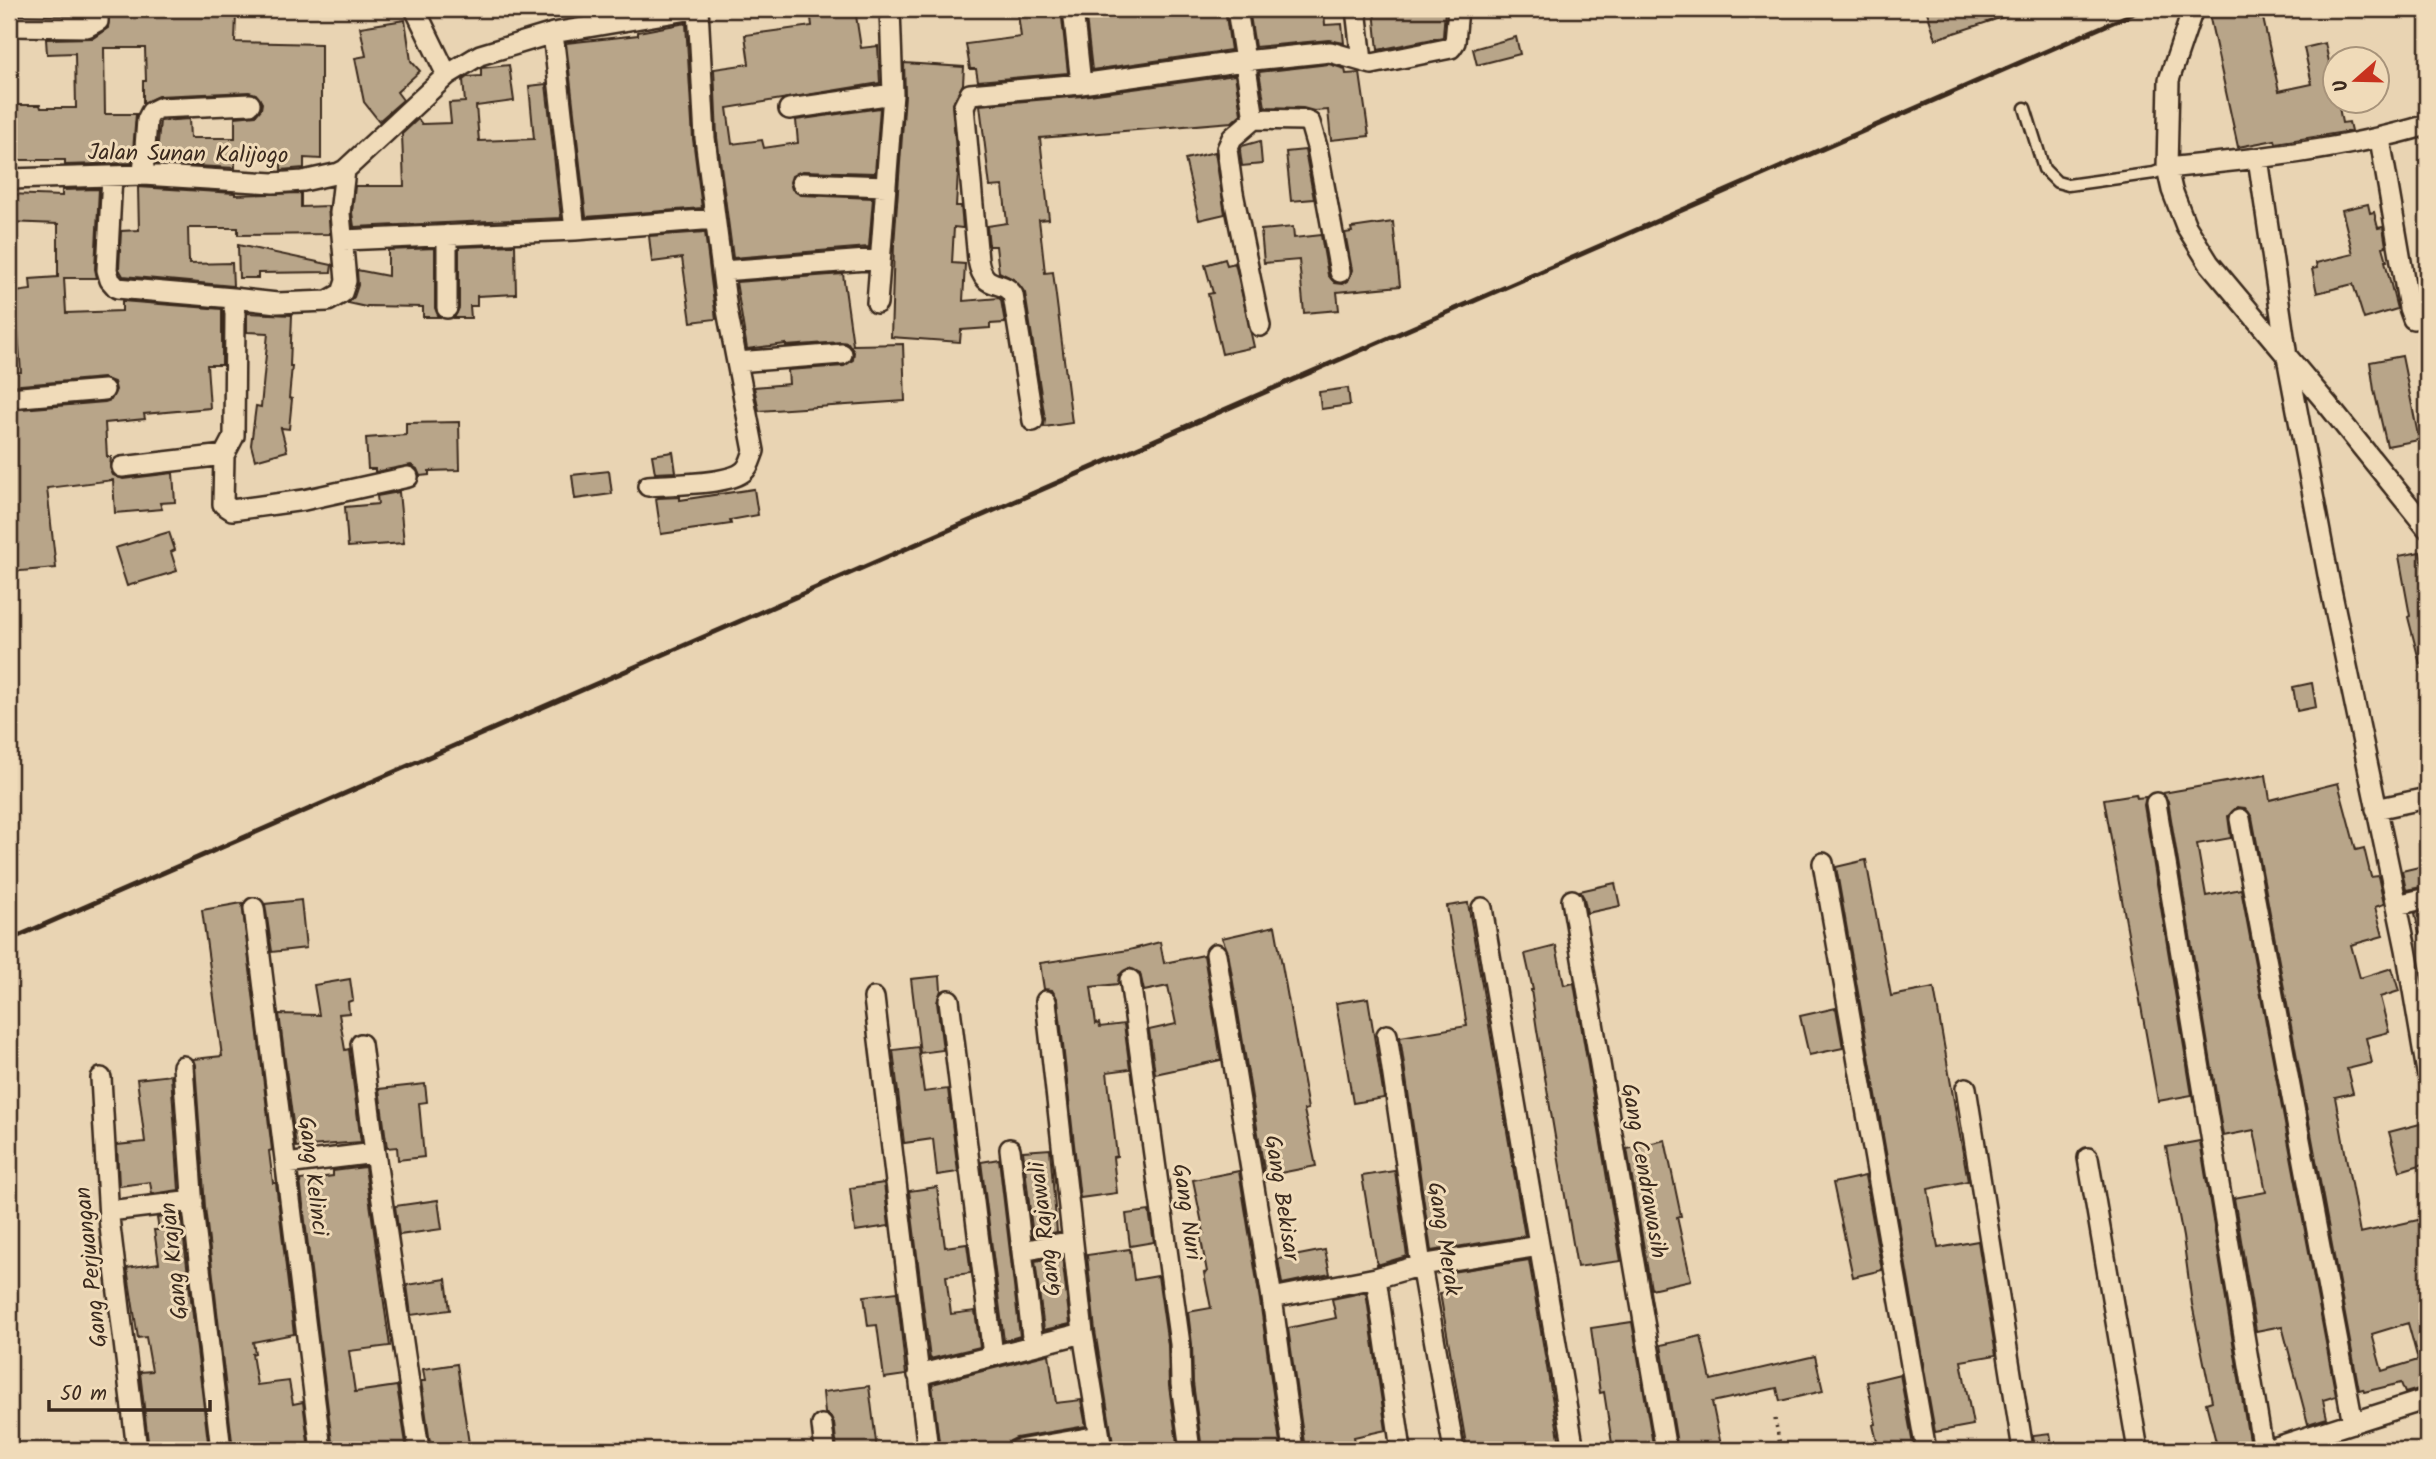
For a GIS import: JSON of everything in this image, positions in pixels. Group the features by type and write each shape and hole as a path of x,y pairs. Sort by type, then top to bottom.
{"street":[{"path":"9,26 87,27 98,21 98,9"},
{"path":"415,9 447,75"},
{"path":"648,486 726,479 742,473 754,451 715,219 705,138 696,9"},
{"name":"Jalan Sunan Kalijogo","path":"9,179 143,175 272,183 303,181 345,170 447,75 480,55 553,33 696,9"},
{"path":"877,303 893,94 890,9"},
{"path":"1073,9 1081,84"},
{"path":"1237,9 1254,119"},
{"path":"1356,9 1362,61"},
{"path":"1033,421 1013,295 1010,290 990,283 980,272 964,106 970,94 1081,84 1330,52 1372,64 1451,48 1455,42 1458,9"},
{"path":"2193,9 2169,80 2167,169 2186,226 2209,263 2427,528"},
{"path":"553,33 575,230"},
{"path":"789,108 893,94"},
{"path":"143,175 147,120 151,112 159,108 250,104"},
{"path":"1260,326 1233,193 1227,149 1232,138 1254,119 1303,120 1310,123 1317,147 1340,272"},
{"path":"2167,169 2258,159 2380,139 2427,125"},
{"path":"2380,139 2409,309 2413,319"},
{"path":"2258,159 2287,357 2331,594 2397,905 2422,1009 2427,1072"},
{"path":"112,176 107,270 110,281 117,288 277,303 328,301 342,293 346,281 340,213 345,170"},
{"path":"802,183 886,186"},
{"path":"343,240 575,230 715,219"},
{"path":"447,235 447,308"},
{"path":"722,271 880,259"},
{"path":"233,298 234,436 224,455 223,504 232,510 304,500 408,477"},
{"path":"737,362 842,354"},
{"path":"9,398 104,390"},
{"path":"122,467 224,455"},
{"path":"2376,809 2427,798"},
{"path":"2156,803 2265,1450 2427,1399"},
{"path":"2240,819 2353,1423"},
{"path":"1823,863 1926,1450"},
{"path":"2397,905 2427,898"},
{"name":"Gang Cendrawasih","path":"1572,900 1666,1450"},
{"name":"Gang Kelinci","path":"254,908 321,1450"},
{"path":"1482,908 1574,1450"},
{"name":"Gang Bekisar","path":"1216,954 1272,1298 1293,1450"},
{"name":"Gang Nuri","path":"1130,980 1180,1344 1181,1384 1191,1450"},
{"path":"874,998 928,1450"},
{"path":"949,1000 993,1355"},
{"name":"Gang Rajawali","path":"1046,1001 1083,1333 1101,1443"},
{"name":"Gang Merak","path":"1387,1035 1421,1265 1454,1450"},
{"path":"361,1044 419,1450"},
{"name":"Gang Krajan","path":"183,1066 193,1201 221,1450"},
{"name":"Gang Perjuangan","path":"101,1078 109,1211 137,1450"},
{"path":"1966,1088 2023,1450"},
{"path":"1010,1149 1032,1345"},
{"path":"285,1164 375,1153"},
{"path":"2088,1158 2138,1450"},
{"path":"109,1211 193,1201"},
{"path":"1023,1251 1072,1241"},
{"path":"1272,1298 1377,1278 1421,1265 1539,1246"},
{"path":"1377,1278 1401,1450"},
{"path":"918,1375 1083,1333"},
{"path":"822,1424 825,1450"},
{"path":"1018,1450 1101,1443"}],"lane":[{"path":"2025,108 2044,169 2057,182 2068,185 2167,169"}],"path":[{"path":"1775,1419 1781,1450"}],"building":[{"path":"55,9 86,9 86,14 55,14"},
{"path":"110,9 212,9 212,13 236,14 235,42 321,44 321,159 304,158 304,168 281,170 281,158 235,158 235,168 156,164 160,121 189,119 190,138 235,138 235,117 256,115 262,103 256,94 249,92 158,96 143,103 143,81 146,81 145,48 104,48 105,114 136,114 132,163 65,165 65,160 9,160 9,105 76,108 75,53 47,54 46,39 93,38 108,28"},
{"path":"810,9 855,9 861,48 878,46 880,83 727,108 732,144 762,140 764,148 798,143 796,120 880,108 875,173 802,171 792,176 790,182 792,189 801,195 873,198 869,247 733,258 717,137 714,69 749,64 745,35 812,26"},
{"path":"1042,9 1061,9 1068,73 978,81 976,69 970,69 966,44 1021,37 1018,14"},
{"path":"1085,9 1225,9 1231,50 1092,70"},
{"path":"1249,9 1324,9 1325,25 1342,24 1344,43 1329,40 1255,47"},
{"path":"1445,9 1443,37 1378,50 1374,10"},
{"path":"1926,9 2018,9 2018,12 1936,39"},
{"path":"2233,9 2261,9 2279,91 2312,84 2304,48 2325,43 2326,46 2320,46 2320,116 2341,116 2342,123 2349,122 2351,131 2238,147 2209,14"},
{"path":"405,20 411,61 420,71 397,92 403,100 379,121 364,102 355,58 366,56 360,27"},
{"path":"686,23 693,139 702,208 586,217 566,43 638,35 638,32"},
{"path":"1516,37 1520,54 1477,65 1473,49"},
{"path":"904,63 964,67 963,84 952,106 958,172 956,206 961,206 963,228 954,227 952,263 965,264 963,301 999,298 1005,323 990,324 990,328 961,330 960,342 891,337 894,245 905,95"},
{"path":"1329,64 1345,69 1346,74 1360,73 1369,136 1331,140 1328,110 1265,107 1259,72"},
{"path":"509,65 514,101 476,106 479,141 534,139 529,86 546,84 561,218 354,227 352,213 355,186 404,186 402,134 418,119 422,124 451,123 449,103 465,102 463,80 481,76 481,68"},
{"path":"1235,75 1241,114 1232,122 1040,138 1049,219 1039,220 1045,273 1053,272 1072,423 1044,427 1045,419 1025,293 1015,280 999,272 996,246 989,246 987,226 1007,223 1003,186 990,187 980,105 1082,96"},
{"path":"1260,141 1262,164 1242,166 1242,146"},
{"path":"1305,150 1314,199 1291,201 1286,152"},
{"path":"1215,152 1225,214 1199,220 1185,159"},
{"path":"138,187 235,195 301,193 301,207 328,206 330,234 238,235 238,228 188,228 189,264 232,263 233,286 123,276 119,269 121,231 139,230"},
{"path":"99,189 95,269 97,278 64,278 66,313 122,311 122,301 222,309 222,365 207,365 210,408 144,414 145,419 105,423 107,457 111,457 110,468 113,475 123,479 173,473 175,502 160,503 162,509 115,513 113,480 47,488 56,568 9,572 9,497 12,496 9,410 105,402 111,400 116,390 114,382 103,378 9,386 9,373 21,372 15,292 31,290 30,279 58,277 58,224 9,222 9,194 62,196 62,190"},
{"path":"2368,204 2370,213 2374,212 2378,228 2383,227 2385,261 2397,309 2364,319 2353,284 2317,293 2312,269 2317,268 2316,263 2353,254 2342,210"},
{"path":"1393,222 1400,286 1337,292 1339,310 1304,313 1299,260 1264,263 1261,230 1293,227 1294,238 1321,235 1328,275 1335,283 1343,284 1348,281 1352,270 1345,233 1352,232 1351,228"},
{"path":"705,232 716,319 691,322 682,258 652,262 649,236"},
{"path":"238,245 332,265 331,272 258,273 258,278 239,278"},
{"path":"515,245 516,294 477,296 477,306 470,306 471,318 454,318 459,308 459,247"},
{"path":"435,248 435,308 439,317 423,317 423,307 366,307 348,303 354,297 358,285 357,270 388,276 388,250"},
{"path":"1225,259 1227,265 1235,263 1254,347 1222,354 1208,294 1213,293 1205,265"},
{"path":"843,274 853,345 903,344 905,401 759,411 754,387 789,384 788,370 844,366 853,360 854,352 848,343 841,342 747,349 736,282"},
{"path":"247,313 292,315 289,398 292,399 289,429 281,428 287,451 255,460 251,445 256,406 261,407 268,333 247,332"},
{"path":"2402,356 2419,440 2387,446 2370,362"},
{"path":"1348,388 1350,405 1321,409 1319,392"},
{"path":"459,422 460,470 429,471 429,475 420,476 417,469 411,465 375,472 375,469 368,469 366,438 406,435 406,423"},
{"path":"673,452 676,472 655,473 652,455"},
{"path":"609,471 612,494 575,499 572,475"},
{"path":"754,489 758,515 730,520 731,524 661,534 658,498 680,497 680,500"},
{"path":"399,492 404,543 348,547 345,507 378,504 377,496"},
{"path":"169,532 175,550 171,552 177,571 127,586 115,548"},
{"path":"2420,552 2427,586 2427,668 2421,668 2408,617 2410,616 2399,556"},
{"path":"2312,683 2316,707 2297,711 2293,687"},
{"path":"2266,775 2270,800 2338,783 2356,850 2364,848 2371,877 2378,876 2384,904 2375,907 2383,936 2351,945 2360,978 2392,968 2399,991 2380,997 2389,1032 2366,1038 2372,1063 2347,1069 2353,1093 2335,1097 2360,1233 2427,1218 2427,1375 2419,1378 2422,1388 2405,1393 2401,1383 2364,1392 2363,1389 2359,1390 2252,817 2245,808 2237,807 2228,816 2231,838 2197,844 2206,896 2241,889 2336,1396 2323,1400 2327,1418 2308,1424 2282,1326 2256,1331 2234,1198 2266,1192 2254,1130 2223,1136 2168,801 2163,793","holes":["2408,1323 2418,1360 2382,1371 2372,1334"]},
{"path":"2136,794 2137,798 2146,797 2144,805 2192,1095 2158,1101 2104,799"},
{"path":"1866,860 1891,996 1934,988 1968,1181 1928,1189 1938,1248 1978,1241 1996,1355 1961,1361 1973,1425 1935,1432 1836,867"},
{"path":"2427,865 2427,886 2406,890 2402,871"},
{"path":"1615,883 1620,906 1587,913 1580,891"},
{"path":"301,900 306,948 272,952 265,904"},
{"path":"242,903 272,1150 269,1151 273,1183 276,1183 294,1334 253,1342 255,1353 252,1354 257,1385 289,1381 293,1404 303,1402 309,1450 233,1450 205,1207 193,1059 222,1056 202,910"},
{"path":"1468,903 1525,1236 1431,1251 1400,1037 1467,1026 1447,906"},
{"path":"2427,911 2427,932 2419,933 2415,913"},
{"path":"1275,926 1308,1109 1304,1110 1316,1166 1265,1176 1228,952 1222,938"},
{"path":"1160,942 1164,963 1204,955 1221,1060 1155,1074 1149,1030 1176,1024 1168,986 1144,991 1140,973 1129,968 1119,975 1118,984 1091,987 1096,1024 1099,1023 1100,1027 1124,1024 1130,1069 1107,1072 1117,1156 1113,1157 1117,1193 1080,1198 1058,1000 1052,990 1044,989 1040,963 1129,950"},
{"path":"1556,946 1564,985 1574,983 1621,1261 1577,1267 1525,954"},
{"path":"940,976 941,990 937,1002 943,1050 920,1053 911,979"},
{"path":"350,979 353,1000 348,1002 349,1013 339,1014 345,1050 349,1049 361,1142 296,1147 279,1014 319,1015 314,985"},
{"path":"1368,998 1384,1098 1353,1103 1336,1003"},
{"path":"1836,1008 1843,1048 1809,1055 1800,1016"},
{"path":"918,1047 924,1092 948,1089 958,1172 937,1175 933,1139 904,1143 893,1050"},
{"path":"171,1075 179,1190 152,1194 150,1182 119,1186 117,1145 145,1142 137,1079"},
{"path":"425,1084 427,1102 419,1103 424,1157 398,1160 397,1147 387,1148 379,1089"},
{"path":"2424,1123 2427,1134 2427,1163 2400,1171 2389,1132"},
{"path":"1665,1140 1681,1216 1677,1217 1691,1280 1651,1289 1627,1149"},
{"path":"2200,1141 2250,1446 2236,1450 2218,1450 2206,1403 2212,1401 2192,1304 2166,1147"},
{"path":"1050,1149 1057,1232 1033,1237 1023,1151"},
{"path":"999,1159 1020,1336 1004,1341 981,1162"},
{"path":"365,1167 390,1346 349,1351 355,1392 397,1386 407,1450 333,1450 300,1180 333,1176 333,1171"},
{"path":"1239,1171 1281,1450 1202,1450 1193,1383 1188,1312 1211,1308 1200,1234 1204,1233 1193,1180"},
{"path":"1395,1171 1407,1256 1377,1265 1362,1176"},
{"path":"1865,1176 1882,1270 1853,1277 1833,1183"},
{"path":"884,1183 889,1226 855,1231 850,1188"},
{"path":"937,1187 945,1247 967,1244 971,1273 946,1276 951,1314 975,1311 980,1347 930,1359 909,1191"},
{"path":"438,1200 442,1229 399,1235 395,1206"},
{"path":"1149,1211 1154,1242 1130,1246 1126,1214"},
{"path":"181,1215 209,1450 149,1450 140,1372 152,1371 146,1337 138,1338 127,1268 159,1263 154,1230 159,1230 157,1218"},
{"path":"1130,1249 1134,1280 1158,1276 1178,1450 1114,1450 1095,1331 1087,1255"},
{"path":"1325,1250 1330,1274 1282,1284 1278,1259"},
{"path":"1062,1256 1070,1324 1044,1330 1035,1261"},
{"path":"1529,1260 1561,1450 1467,1450 1440,1293 1448,1292 1445,1273"},
{"path":"446,1279 450,1310 411,1315 407,1285"},
{"path":"897,1292 906,1375 884,1378 877,1325 868,1326 864,1296"},
{"path":"1366,1292 1386,1430 1354,1437 1357,1450 1305,1450 1288,1328 1336,1318 1332,1299"},
{"path":"1632,1322 1654,1450 1613,1450 1604,1392 1600,1393 1591,1328"},
{"path":"1701,1336 1711,1380 1815,1356 1823,1391 1780,1401 1777,1388 1712,1402 1722,1450 1678,1450 1661,1345"},
{"path":"1049,1354 1056,1403 1081,1400 1086,1426 1016,1438 1010,1441 1006,1450 940,1450 932,1384"},
{"path":"457,1364 470,1450 431,1450 421,1381 425,1381 423,1369"},
{"path":"1900,1374 1914,1450 1879,1450 1867,1382"},
{"path":"869,1386 877,1450 837,1450 834,1423 825,1413 823,1392"},
{"path":"2050,1433 2053,1450 2035,1450 2033,1435"}],"railway":[{"path":"9,940 2143,9"}]}
